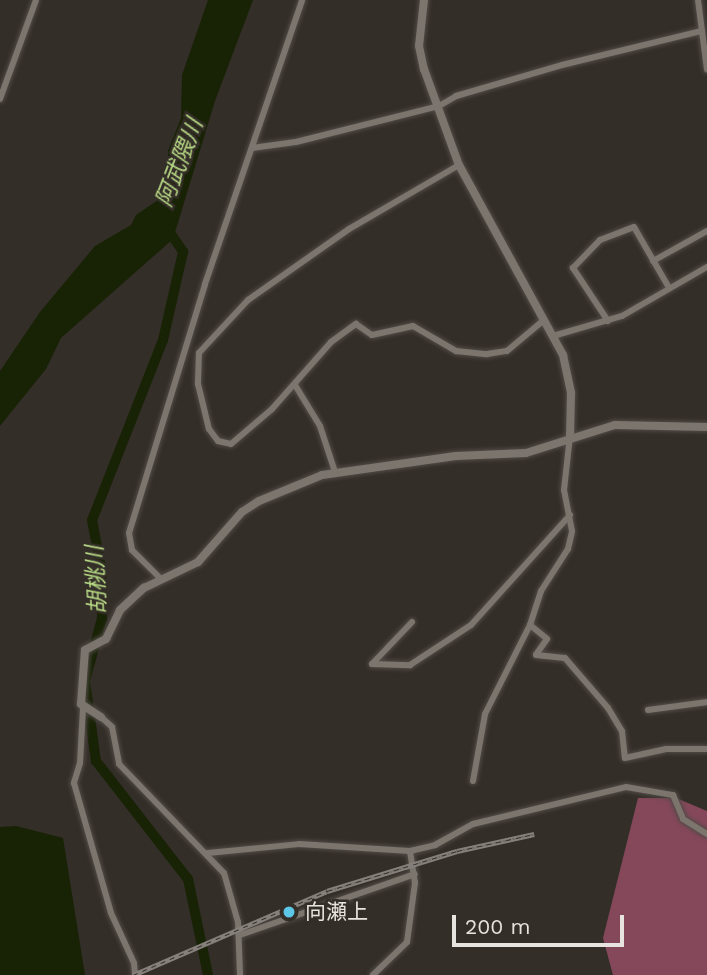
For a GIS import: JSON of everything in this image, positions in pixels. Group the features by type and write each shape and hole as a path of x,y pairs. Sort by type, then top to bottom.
{"street":[{"path":"0,99 36,0"},
{"path":"161,579 132,550 129,533 302,0"},
{"path":"424,0 419,46 459,165 553,336 570,381 570,436 564,490 570,514 568,549 541,591 530,625 485,714 473,781"},
{"path":"698,0 707,69"},
{"path":"252,148 296,142 439,106 456,96 562,65 702,31"},
{"path":"459,165 264,286 199,353 198,384 208,424 225,444 295,385 331,342 356,324 372,335 413,326 456,351 487,354 507,351 544,320"},
{"path":"608,321 572,268 600,240 631,226 668,286"},
{"path":"653,261 707,231"},
{"path":"553,336 608,321 707,267"},
{"path":"295,385 320,426 335,472"},
{"path":"135,975 134,963 111,913 74,783 91,713 80,682 85,650 106,639 122,607 161,579 198,562 250,506 302,481 335,472 391,468 456,456 526,453 570,436 615,425 707,427"},
{"path":"412,622 372,664 410,665 462,632 570,514"},
{"path":"530,625 547,639 536,655 565,658 608,709 622,731 625,758 666,749 707,749"},
{"path":"648,710 707,702"},
{"path":"91,713 112,727 119,764 208,853 227,878 240,935 240,975"},
{"path":"208,853 299,844 411,851 435,845 473,824 626,787 673,796 682,819 707,834"},
{"path":"373,975 406,944 415,873 411,851"},
{"path":"240,935 415,873"}],"shaded area":[{"path":"638,798 676,798 707,811 707,975 613,975 603,938"}],"water":[{"name":"阿武隈川","path":"208,0 253,0 215,101 173,239 61,338 46,369 0,426 0,371 40,312 95,246 131,225 136,215 161,198 169,182 168,151 181,118 182,75"},
{"path":"16,826 63,838 85,975 0,975 0,827"}],"waterway":[{"name":"胡桃川","path":"167,228 183,252 163,340 92,520 101,567 102,618 85,681 96,761 188,879 208,975"}],"railway":[{"path":"133,975 327,891 457,851 534,834"}],"place":[{"name":"向瀬上","path":"289,912"}]}
